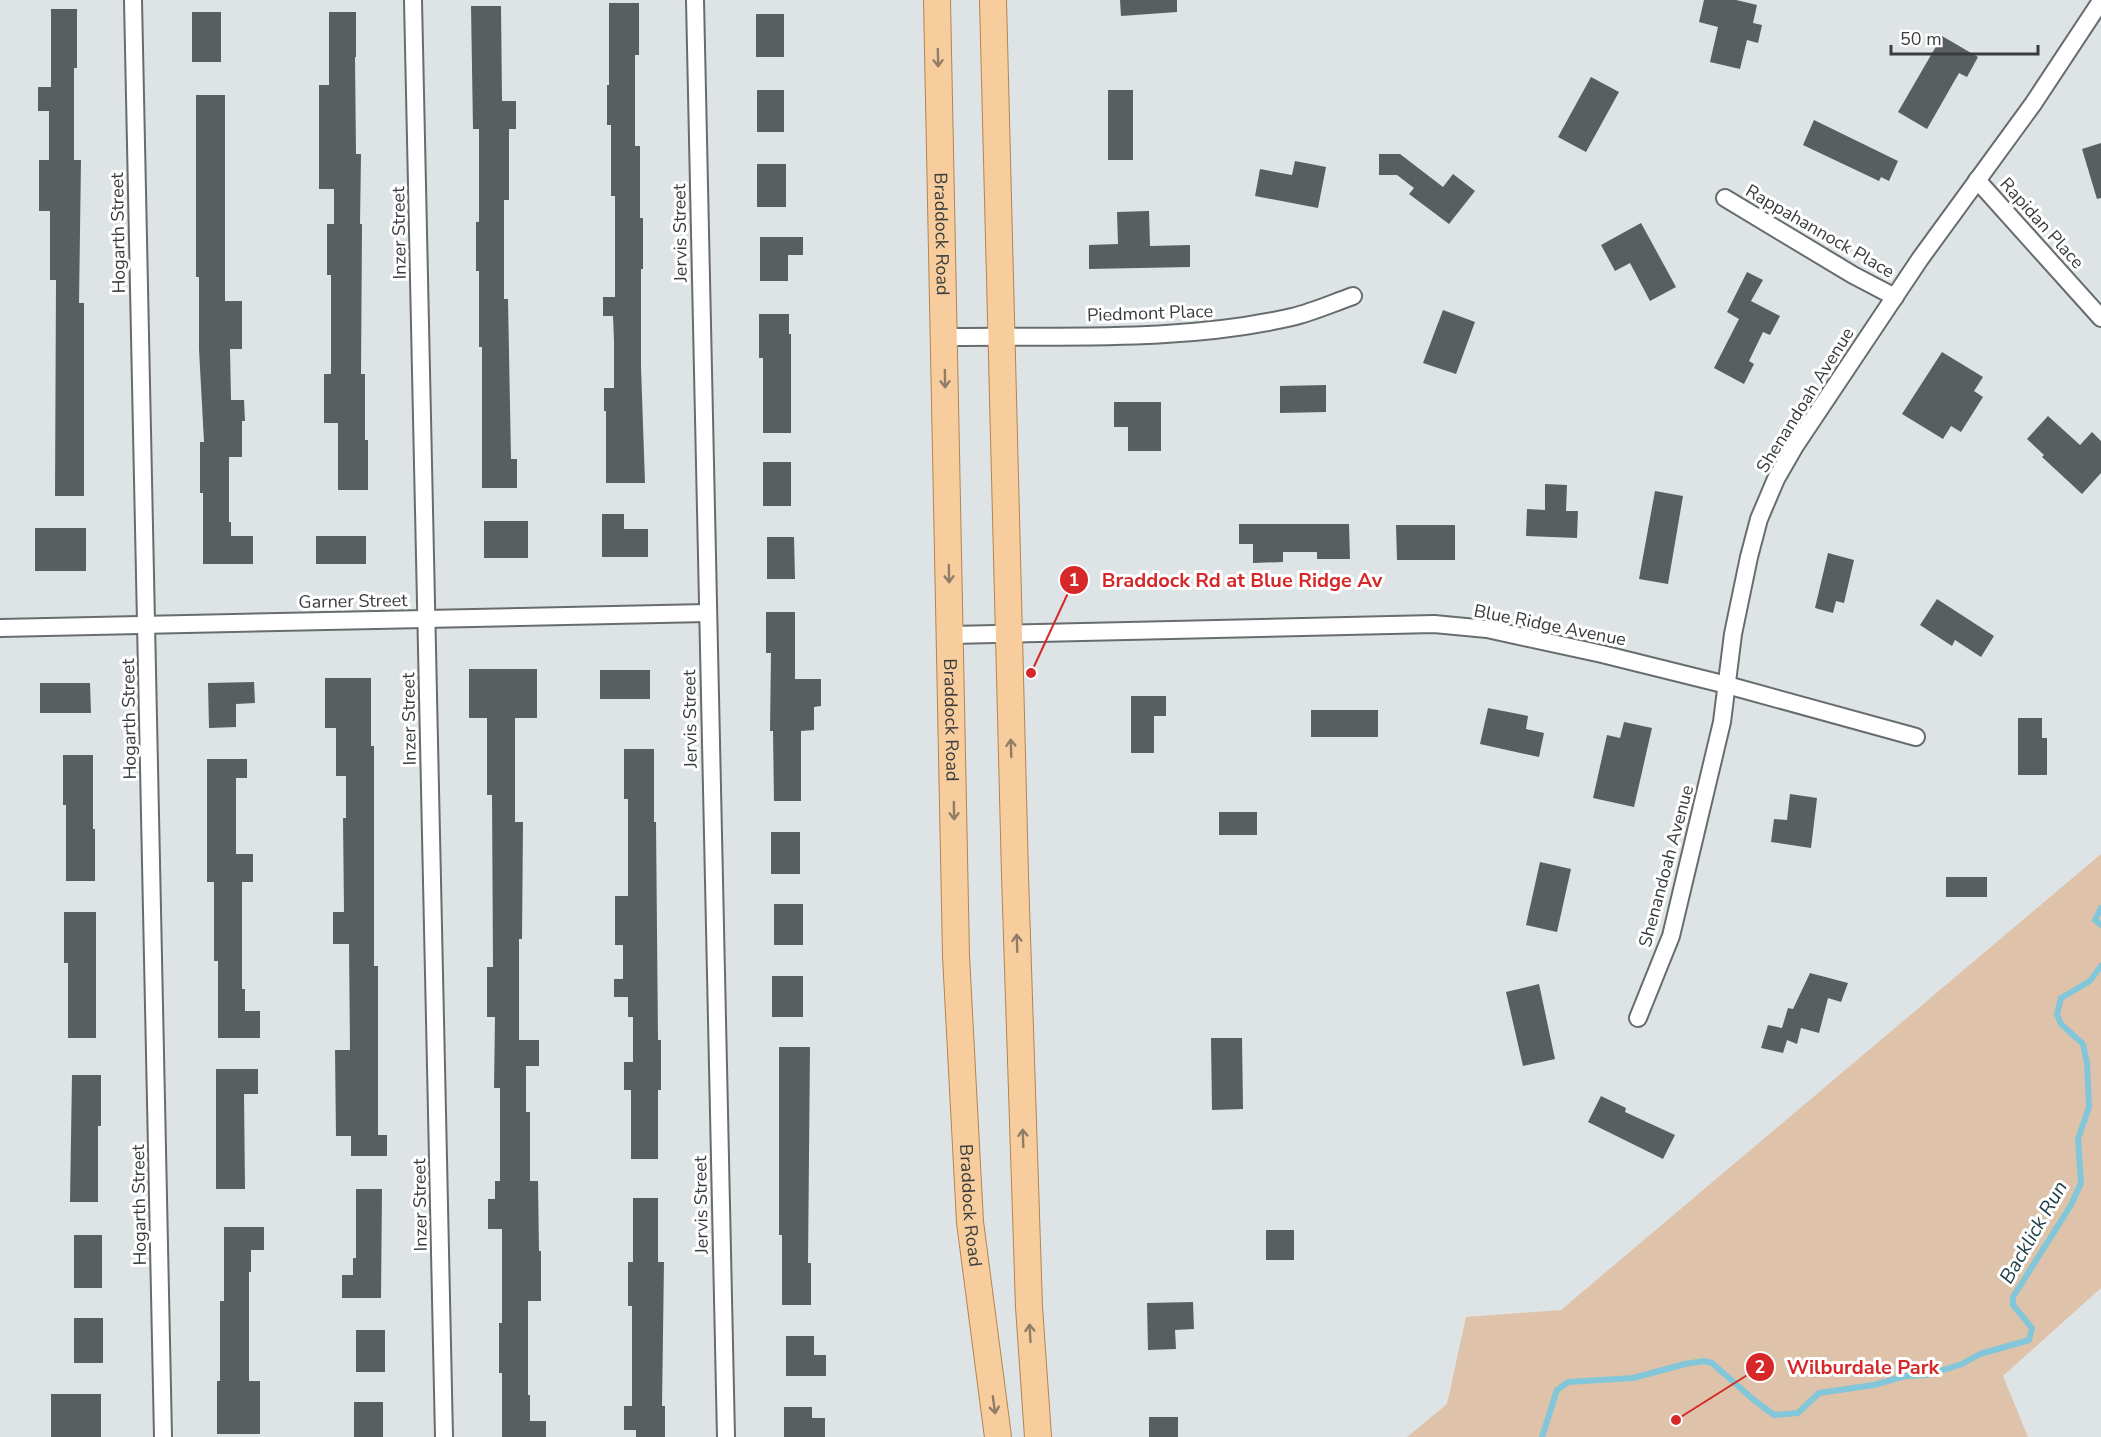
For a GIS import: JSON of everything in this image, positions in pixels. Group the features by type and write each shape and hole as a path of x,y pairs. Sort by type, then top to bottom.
{"main road":[{"name":"Braddock Road","path":"937,0 956,945 962,1092 970,1222 998,1437"},
{"path":"993,0 1008,634 1029,1307 1038,1437"}],"street":[{"name":"Hogarth Street","path":"133,0 163,1437"},
{"name":"Inzer Street","path":"413,0 444,1437"},
{"name":"Jervis Street","path":"695,0 726,1437"},
{"name":"Shenandoah Avenue","path":"1638,1018 1671,936 1712,769 1727,685 1733,634 1749,557 1759,519 1776,479 1795,446 1895,297 2033,104 2101,1"},
{"name":"Rapidan Place","path":"1977,180 2101,318"},
{"name":"Rappahannock Place","path":"1725,198 1853,275 1895,297"},
{"name":"Piedmont Place","path":"944,337 1121,335 1214,331 1295,316 1353,296"},
{"name":"Garner Street","path":"0,628 708,613"},
{"name":"Blue Ridge Avenue","path":"951,635 1434,624 1487,629 1727,685 1916,737"}],"shaded area":[{"path":"2101,854 2101,1288 2003,1376 2028,1437 1407,1437 1447,1404 1466,1317 1561,1310"}],"building":[{"path":"1120,0 1177,0 1177,12 1121,16"},
{"path":"1704,0 1736,0 1757,5 1753,23 1762,25 1758,43 1747,40 1740,69 1710,62 1718,27 1699,22"},
{"path":"609,3 639,3 639,55 635,55 635,146 640,146 640,218 643,218 641,367 645,483 606,483 604,388 614,388 614,341 613,316 603,316 603,297 615,297 615,196 611,196 611,125 607,125"},
{"path":"471,6 501,6 502,101 516,101 516,129 509,129 509,200 504,200 504,299 508,299 511,459 517,459 517,488 482,488 482,347 479,347 479,271 476,271 476,222 479,222 479,129 473,129"},
{"path":"51,9 77,9 77,68 74,68 74,160 81,160 79,303 84,303 84,496 55,496 56,280 50,280 50,211 39,211 39,160 49,160 49,111 38,111 38,87 51,87"},
{"path":"192,12 221,12 221,62 192,62"},
{"path":"329,12 356,12 356,154 361,154 360,224 362,224 361,374 365,374 368,490 338,490 338,423 324,423 324,374 331,374 331,275 327,275 327,224 334,224 334,189 319,189 319,85 329,85"},
{"path":"756,14 784,14 784,57 756,57"},
{"path":"1942,36 1978,57 1967,77 1959,73 1927,129 1898,112"},
{"path":"1591,77 1619,92 1586,152 1558,137"},
{"path":"757,90 784,90 784,132 757,132"},
{"path":"1108,90 1133,90 1133,160 1108,160"},
{"path":"196,95 225,95 225,301 242,301 242,349 230,349 231,400 244,400 245,421 242,421 242,457 229,457 229,522 231,522 231,536 253,536 253,564 203,564 200,442 204,442 199,349 199,277 196,277"},
{"path":"1814,120 1898,161 1889,181 1881,177 1879,181 1803,145"},
{"path":"2101,143 2101,198 2097,199 2082,149"},
{"path":"1379,154 1400,154 1443,187 1453,174 1475,191 1449,224 1409,194 1414,188 1397,175 1379,175"},
{"path":"1295,161 1326,167 1318,208 1255,196 1260,169 1292,175"},
{"path":"757,164 786,164 786,207 757,207"},
{"path":"1149,211 1150,246 1190,245 1190,267 1089,269 1089,245 1118,244 1117,212"},
{"path":"1641,223 1676,287 1650,301 1630,263 1615,271 1601,245"},
{"path":"760,237 803,237 803,255 788,255 788,281 760,281"},
{"path":"1747,272 1763,280 1751,301 1780,316 1770,335 1763,332 1749,361 1754,364 1744,384 1714,368 1739,319 1727,312"},
{"path":"1443,310 1475,322 1456,374 1423,363"},
{"path":"759,314 789,314 791,433 763,433 763,358 759,358"},
{"path":"1942,352 1983,377 1974,391 1983,397 1961,432 1951,426 1943,439 1902,414"},
{"path":"1326,385 1326,412 1280,413 1280,386"},
{"path":"1114,402 1161,402 1161,451 1128,451 1128,427 1114,427"},
{"path":"2048,416 2080,445 2092,432 2101,441 2101,473 2082,494 2042,457 2044,455 2027,439"},
{"path":"763,462 791,462 791,506 763,506"},
{"path":"1545,484 1567,485 1566,511 1578,511 1577,538 1526,536 1527,509 1545,510"},
{"path":"1655,491 1683,496 1668,584 1639,579"},
{"path":"602,514 624,514 624,529 648,529 648,557 602,557"},
{"path":"484,521 528,521 528,558 484,558"},
{"path":"1239,524 1349,524 1350,559 1317,559 1317,552 1283,552 1283,562 1253,563 1253,544 1239,544"},
{"path":"1396,525 1455,525 1455,560 1397,560"},
{"path":"35,528 86,528 86,571 35,571"},
{"path":"316,536 366,536 366,564 316,564"},
{"path":"767,537 794,537 795,579 767,579"},
{"path":"1828,553 1854,560 1844,603 1836,601 1833,613 1815,608"},
{"path":"1937,599 1994,636 1981,657 1955,640 1952,646 1920,625"},
{"path":"766,612 795,612 795,679 821,679 821,706 814,707 814,730 801,731 801,801 774,801 773,731 770,731 771,653 766,653"},
{"path":"469,669 537,669 537,718 515,718 515,822 523,822 522,939 519,939 519,1040 539,1040 539,1066 526,1066 526,1112 530,1112 530,1181 538,1181 539,1251 541,1251 541,1301 528,1301 528,1395 530,1395 530,1421 546,1421 546,1437 502,1437 499,1323 502,1323 502,1229 488,1229 488,1199 495,1199 495,1181 500,1181 500,1088 494,1088 495,1017 487,1017 487,967 493,967 492,795 487,795 487,718 469,718"},
{"path":"600,670 650,670 650,699 600,699"},
{"path":"325,678 371,678 371,746 374,746 374,966 378,966 378,1135 387,1135 387,1156 351,1156 351,1136 336,1136 335,1050 350,1050 349,944 333,944 333,912 344,912 343,818 346,818 346,776 336,776 336,728 325,728"},
{"path":"254,682 255,703 236,704 236,727 209,728 208,683"},
{"path":"40,683 90,683 91,713 40,713"},
{"path":"1131,696 1166,696 1166,716 1154,716 1154,753 1131,753"},
{"path":"1488,708 1528,716 1526,729 1544,733 1539,757 1480,744"},
{"path":"1311,710 1378,710 1378,737 1311,737"},
{"path":"2018,718 2042,718 2042,738 2047,738 2047,775 2018,775"},
{"path":"1624,722 1652,728 1634,807 1593,798 1607,735 1620,738"},
{"path":"624,749 654,749 658,1040 661,1040 658,1159 631,1159 631,1090 624,1090 624,1062 633,1062 633,1017 628,1017 628,997 614,997 614,979 623,979 623,945 615,945 615,896 628,896 628,799 624,799"},
{"path":"63,755 93,755 95,881 66,881 66,805 63,805"},
{"path":"207,759 247,759 247,778 236,778 236,854 253,854 253,882 242,882 242,989 245,989 245,1011 260,1011 260,1038 218,1038 218,961 214,961 214,882 207,882"},
{"path":"1790,794 1817,798 1811,848 1771,842 1774,819 1787,820"},
{"path":"1219,812 1257,812 1257,835 1219,835"},
{"path":"771,832 800,832 800,874 771,874"},
{"path":"1540,862 1571,869 1557,932 1526,925"},
{"path":"1946,877 1987,877 1987,897 1946,897"},
{"path":"774,904 803,904 803,945 774,945"},
{"path":"64,912 96,912 96,1038 68,1038 68,963 64,963"},
{"path":"1810,973 1848,983 1841,1002 1828,998 1819,1033 1801,1028 1797,1044 1787,1040 1783,1053 1761,1048 1768,1025 1782,1028 1788,1008 1793,1009"},
{"path":"772,976 803,976 803,1017 772,1017"},
{"path":"1539,984 1555,1059 1523,1066 1506,992"},
{"path":"1211,1038 1242,1038 1243,1109 1212,1110"},
{"path":"779,1047 810,1047 808,1263 811,1263 811,1305 782,1305 782,1235 779,1235"},
{"path":"216,1069 258,1069 258,1094 244,1094 245,1189 216,1189"},
{"path":"72,1075 101,1075 98,1202 70,1202"},
{"path":"1601,1096 1626,1108 1625,1112 1675,1135 1663,1159 1588,1122"},
{"path":"356,1189 382,1189 381,1298 342,1298 342,1275 353,1275 353,1258 356,1258"},
{"path":"633,1198 658,1198 658,1262 664,1262 662,1406 665,1406 665,1437 636,1437 636,1430 624,1430 624,1406 632,1406 632,1306 628,1306 628,1262 633,1262"},
{"path":"224,1227 264,1227 264,1250 251,1250 251,1272 249,1272 249,1381 260,1381 260,1434 217,1434 217,1381 220,1381 220,1301 224,1301"},
{"path":"1266,1230 1294,1230 1294,1260 1266,1260"},
{"path":"74,1235 102,1235 102,1288 74,1288"},
{"path":"1193,1302 1194,1329 1175,1330 1176,1349 1148,1350 1147,1303"},
{"path":"74,1318 103,1318 103,1363 74,1363"},
{"path":"356,1330 385,1330 385,1372 356,1372"},
{"path":"786,1336 814,1336 814,1355 826,1355 826,1376 786,1376"},
{"path":"51,1394 101,1394 101,1437 51,1437"},
{"path":"354,1402 383,1402 383,1437 354,1437"},
{"path":"784,1407 812,1407 812,1418 825,1418 825,1437 784,1437"},
{"path":"1149,1417 1178,1417 1178,1437 1149,1437"}],"waterway":[{"name":"Backlick Run","path":"2101,908 2095,920 2101,925"},
{"name":"Backlick Run","path":"1542,1437 1557,1390 1568,1382 1633,1378 1704,1361 1712,1363 1774,1415 1798,1413 1819,1393 1874,1385 1905,1376 1928,1375 1962,1364 1980,1354 2029,1340 2032,1328 2013,1305 2013,1297 2071,1205 2081,1183 2078,1139 2089,1107 2087,1063 2083,1044 2061,1024 2057,1014 2061,998 2090,981 2101,966"}],"place":[{"name":"Braddock Rd at Blue Ridge Av","path":"1031,673"},
{"name":"Wilburdale Park","path":"1676,1420"}]}
